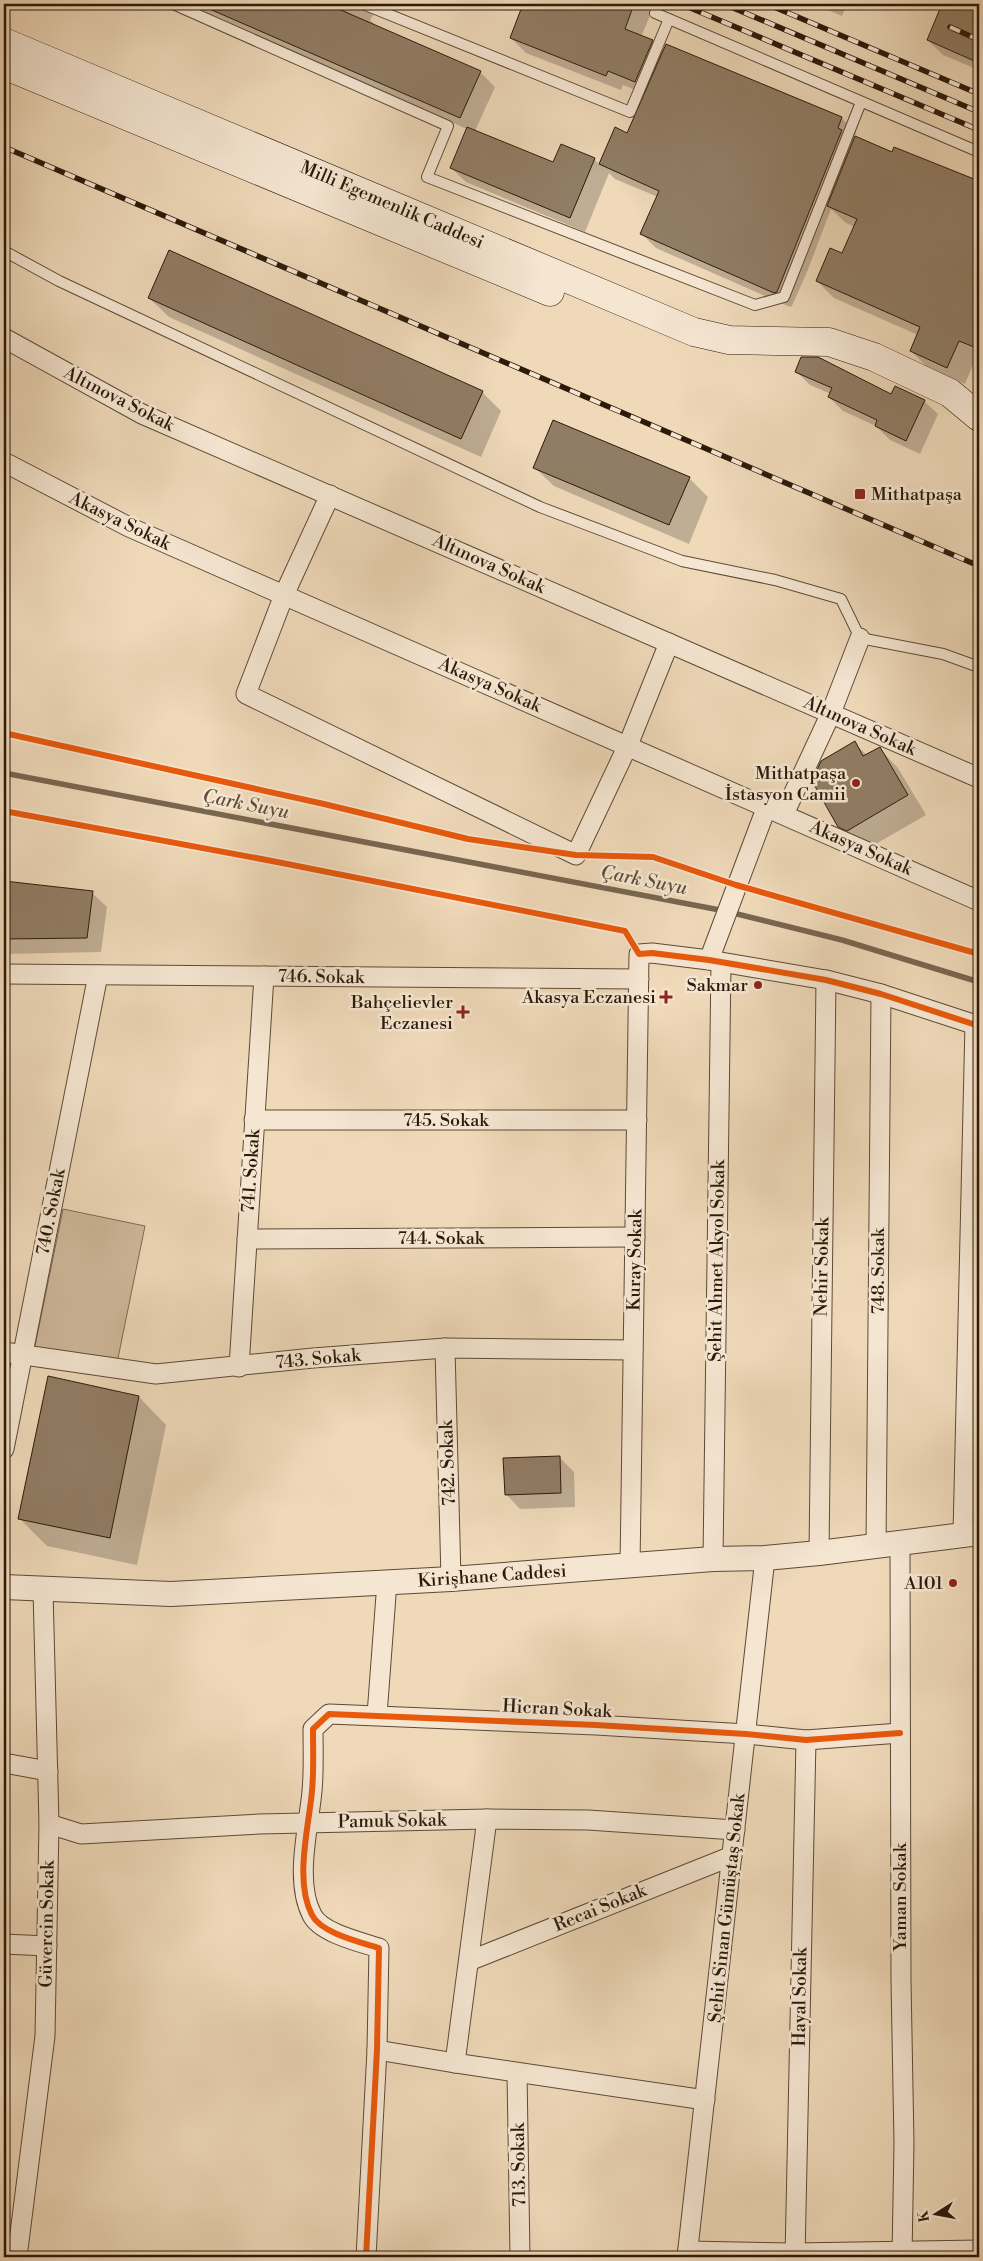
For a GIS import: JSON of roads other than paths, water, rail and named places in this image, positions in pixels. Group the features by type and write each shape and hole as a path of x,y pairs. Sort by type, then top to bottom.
{"main road":[{"name":"Milli Egemenlik Caddesi","path":"4,42 694,332 730,340 829,342 874,357 950,394 979,417"},
{"name":"Milli Egemenlik Caddesi","path":"4,65 687,349 724,355 786,342"}],"street":[{"name":"Altınova Sokak","path":"4,338 142,414 979,778"},
{"name":"Akasya Sokak","path":"4,462 129,527 776,810 979,901"},
{"path":"330,495 284,595 246,694 576,855 628,745 669,643"},
{"name":"Şehit Ahmet Akyol Sokak","path":"713,1558 714,957 732,895 776,810 830,713 860,638"},
{"name":"Kuray Sokak","path":"630,1566 639,954 652,953 714,957"},
{"path":"714,957 826,980 881,994 977,1025 971,1533"},
{"name":"746. Sokak","path":"4,974 639,979"},
{"name":"740. Sokak","path":"4,1449 98,975"},
{"name":"741. Sokak","path":"239,1367 264,976"},
{"name":"Nehir Sokak","path":"819,1553 826,980"},
{"name":"748. Sokak","path":"876,1547 881,994"},
{"name":"745. Sokak","path":"254,1120 637,1120"},
{"name":"744. Sokak","path":"247,1239 635,1237"},
{"name":"743. Sokak","path":"4,1352 156,1374 313,1358 444,1348 633,1350"},
{"name":"742. Sokak","path":"444,1348 451,1579"},
{"name":"Kirişhane Caddesi","path":"4,1587 170,1594 451,1579 713,1558 765,1558 876,1547 971,1533"},
{"name":"Yaman Sokak","path":"900,1544 904,2144 902,2254"},
{"name":"Şehit Sinan Gümüştaş Sokak","path":"687,2254 765,1558"},
{"path":"377,1715 387,1582"},
{"name":"Güvercin Sokak","path":"17,2257 45,2036 49,1824 43,1590"},
{"name":"Hicran Sokak","path":"377,2050 379,1948 330,1931 312,1916 304,1889 306,1823 312,1790 313,1729 328,1714 746,1734 806,1740 900,1733"},
{"name":"Hayal Sokak","path":"794,2255 806,1740"},
{"path":"4,1764 48,1770"},
{"path":"455,2064 487,1820"},
{"name":"Pamuk Sokak","path":"49,1824 80,1834 306,1823 487,1820 588,1820 735,1830"},
{"name":"Recai Sokak","path":"468,1961 732,1856"},
{"path":"4,1944 47,1946"},
{"path":"366,2257 377,2050 455,2064 705,2100"},
{"name":"713. Sokak","path":"518,2073 520,2257"},
{"path":"687,2254 902,2254 979,2250"}],"lane":[{"path":"172,4 448,126 427,177 755,305 784,297 861,102"},
{"path":"363,4 630,112 669,19"},
{"path":"658,4 655,13 979,152"},
{"path":"4,251 59,281 540,507 682,560 775,580 842,599 860,638 943,654 979,667"}],"waterway":[{"name":"Çark Suyu","path":"4,773 725,911 842,940 979,982"}],"railway":[{"path":"418,4 424,6"},
{"path":"681,4 979,130"},
{"path":"724,4 979,112"},
{"path":"767,4 979,94"},
{"path":"965,4 979,10"},
{"path":"950,27 979,40"},
{"path":"4,147 979,566"}],"place":[{"name":"Mithatpaşa","path":"860,494"},
{"name":"Mithatpaşa İstasyon Camii","path":"856,783"},
{"name":"Sakmar","path":"758,985"},
{"name":"Akasya Eczanesi","path":"666,997"},
{"name":"Bahçelievler Eczanesi","path":"463,1012"},
{"name":"A101","path":"953,1583"}]}
